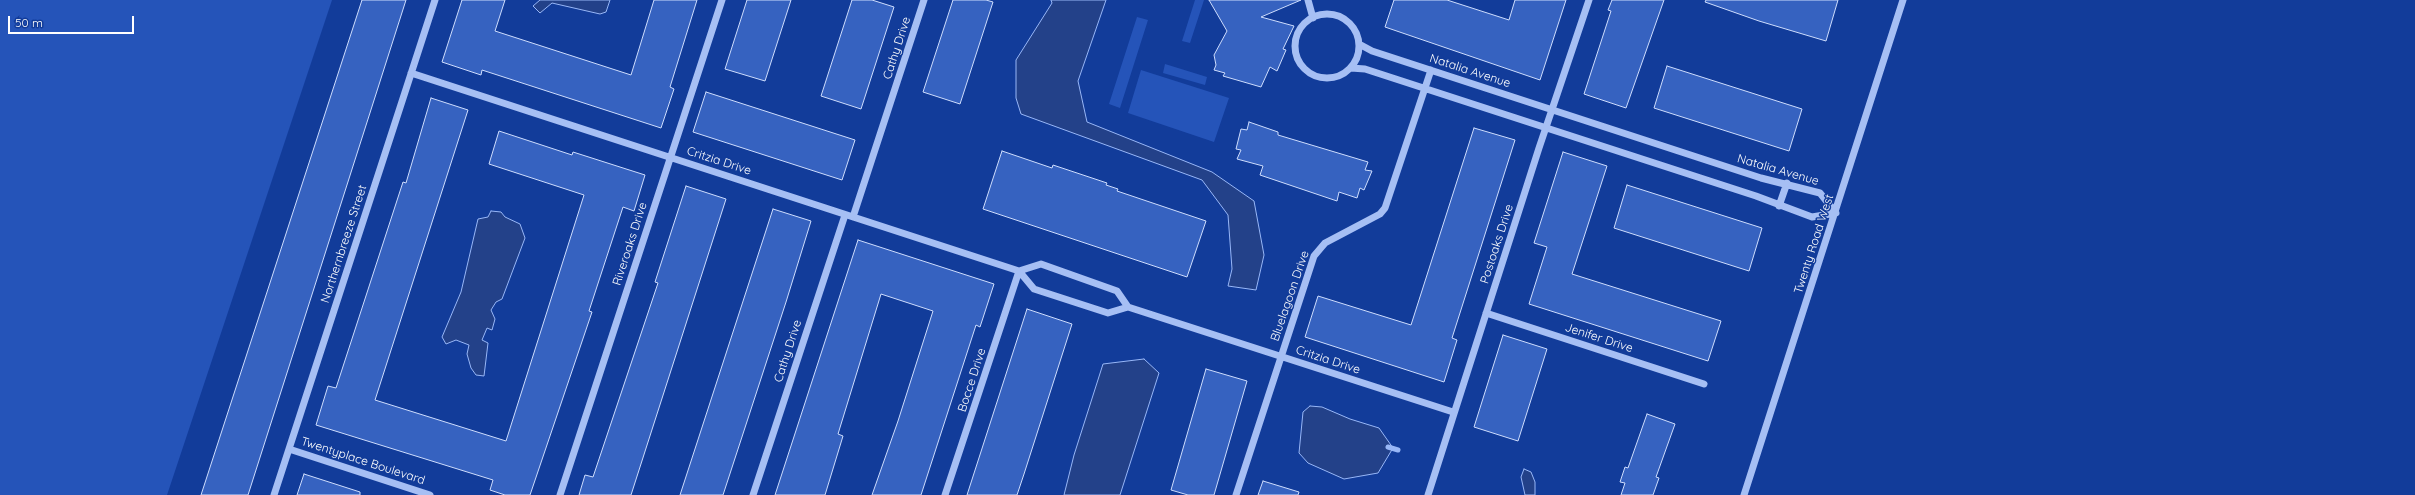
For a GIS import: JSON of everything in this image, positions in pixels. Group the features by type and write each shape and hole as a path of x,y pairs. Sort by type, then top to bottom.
{"street":[{"name":"Northernbreeze Street","path":"274,495 435,0"},
{"name":"Riveroaks Drive","path":"560,495 722,0"},
{"name":"Cathy Drive","path":"853,217 924,0"},
{"path":"1308,0 1312,18"},
{"name":"Postoaks Drive","path":"1428,495 1453,412 1589,0"},
{"name":"Twenty Road West","path":"1744,495 1836,213 1903,0"},
{"path":"1323,15 1333,15 1343,18 1351,25 1357,34 1359,44 1357,57 1351,68 1343,74 1323,78 1314,76 1299,62 1296,42 1299,32 1312,18 1323,15"},
{"name":"Natalia Avenue","path":"1359,44 1372,51 1760,178 1787,183 1820,193 1836,213"},
{"path":"1351,68 1365,69 1425,88 1546,129 1756,196 1779,206 1812,217 1836,213"},
{"name":"Bluelagoon Drive","path":"1236,495 1314,256 1318,249 1325,243 1380,214 1385,208 1431,70"},
{"name":"Critzia Drive","path":"411,73 671,156 845,215 1019,271"},
{"path":"1779,206 1787,183"},
{"name":"Cathy Drive","path":"753,495 845,215"},
{"path":"1042,264 1117,291 1128,307 1108,313 1034,289 1019,271 1042,264"},
{"name":"Bocce Drive","path":"945,495 1019,271"},
{"name":"Critzia Drive","path":"1128,307 1453,412"},
{"name":"Jenifer Drive","path":"1486,313 1704,384"},
{"name":"Twentyplace Boulevard","path":"289,448 430,495"}],"shaded area":[{"path":"0,0 332,0 167,495 0,495"},
{"path":"540,0 610,0 606,12 600,14 552,3 540,13 533,6"},
{"path":"1051,0 1106,0 1078,81 1087,122 1212,172 1254,201 1264,255 1256,290 1228,286 1232,269 1228,215 1202,180 1021,114 1016,98 1016,60 1052,3"},
{"path":"1195,0 1204,0 1190,43 1182,41"},
{"path":"1137,17 1148,20 1120,108 1109,104"},
{"path":"1165,64 1207,77 1205,85 1163,73"},
{"path":"1141,70 1229,98 1214,142 1128,113"},
{"path":"491,211 501,212 505,217 520,224 525,238 502,299 496,302 491,310 495,319 492,330 487,328 482,340 488,343 484,376 476,375 471,368 467,354 469,345 456,340 446,344 442,337 461,292 478,219 488,217"},
{"path":"1144,359 1159,373 1120,495 1064,495 1074,455 1103,364"},
{"path":"1310,406 1322,407 1350,419 1379,428 1393,448 1378,473 1344,479 1308,463 1299,453 1303,412"},
{"path":"1524,469 1531,472 1535,482 1535,495 1525,495 1521,477"}],"building":[{"path":"362,0 406,0 248,495 201,495"},
{"path":"462,0 505,0 495,31 631,75 654,0 697,0 670,87 674,89 661,128 482,70 481,75 442,62"},
{"path":"747,0 791,0 765,81 725,69"},
{"path":"852,0 872,0 894,7 861,109 821,96"},
{"path":"953,0 986,0 993,2 960,104 923,92"},
{"path":"1209,0 1301,0 1261,17 1294,26 1283,49 1286,50 1277,71 1270,67 1261,87 1223,76 1225,73 1214,70 1216,65 1214,55 1227,31"},
{"path":"1394,0 1447,0 1509,20 1515,0 1566,0 1540,80 1385,27"},
{"path":"1612,0 1664,0 1626,108 1584,94 1611,11 1608,10"},
{"path":"1706,0 1838,0 1826,41 1759,21 1705,2"},
{"path":"1667,66 1802,109 1789,151 1654,108"},
{"path":"706,92 855,140 842,180 693,132"},
{"path":"431,98 468,110 375,400 506,441 584,195 489,164 499,131 572,155 573,152 645,175 634,211 623,207 589,311 592,312 530,495 505,495 490,490 493,480 316,425 328,386 336,388 403,182 406,183"},
{"path":"1249,122 1278,132 1278,135 1368,162 1365,170 1372,171 1364,190 1360,188 1357,198 1339,192 1337,201 1260,175 1263,166 1237,159 1241,150 1236,149 1241,129 1247,130"},
{"path":"1474,128 1515,140 1452,338 1457,340 1444,382 1305,337 1318,296 1411,325"},
{"path":"1002,151 1052,168 1053,165 1107,183 1106,185 1118,189 1117,191 1206,221 1187,277 983,209"},
{"path":"1563,152 1607,166 1572,274 1721,321 1708,361 1529,304 1547,247 1534,243"},
{"path":"1627,185 1762,228 1749,271 1614,228"},
{"path":"686,186 726,199 631,495 579,495 585,475 593,477 658,283 655,282"},
{"path":"773,209 811,221 786,302 723,495 680,495"},
{"path":"858,240 994,284 980,327 976,325 921,495 872,495 898,421 933,311 881,294 838,434 843,436 825,495 775,495"},
{"path":"1027,309 1072,324 1024,474 1017,495 967,495"},
{"path":"1503,335 1547,349 1518,441 1474,427"},
{"path":"1206,369 1247,381 1214,495 1188,495 1171,490"},
{"path":"1647,414 1675,424 1656,477 1659,478 1653,495 1621,495 1625,483 1620,482 1625,467 1628,468"},
{"path":"304,474 360,492 360,495 297,495"},
{"path":"1263,481 1299,492 1298,495 1258,495"}],"waterway":[{"path":"1388,447 1398,450"}]}
